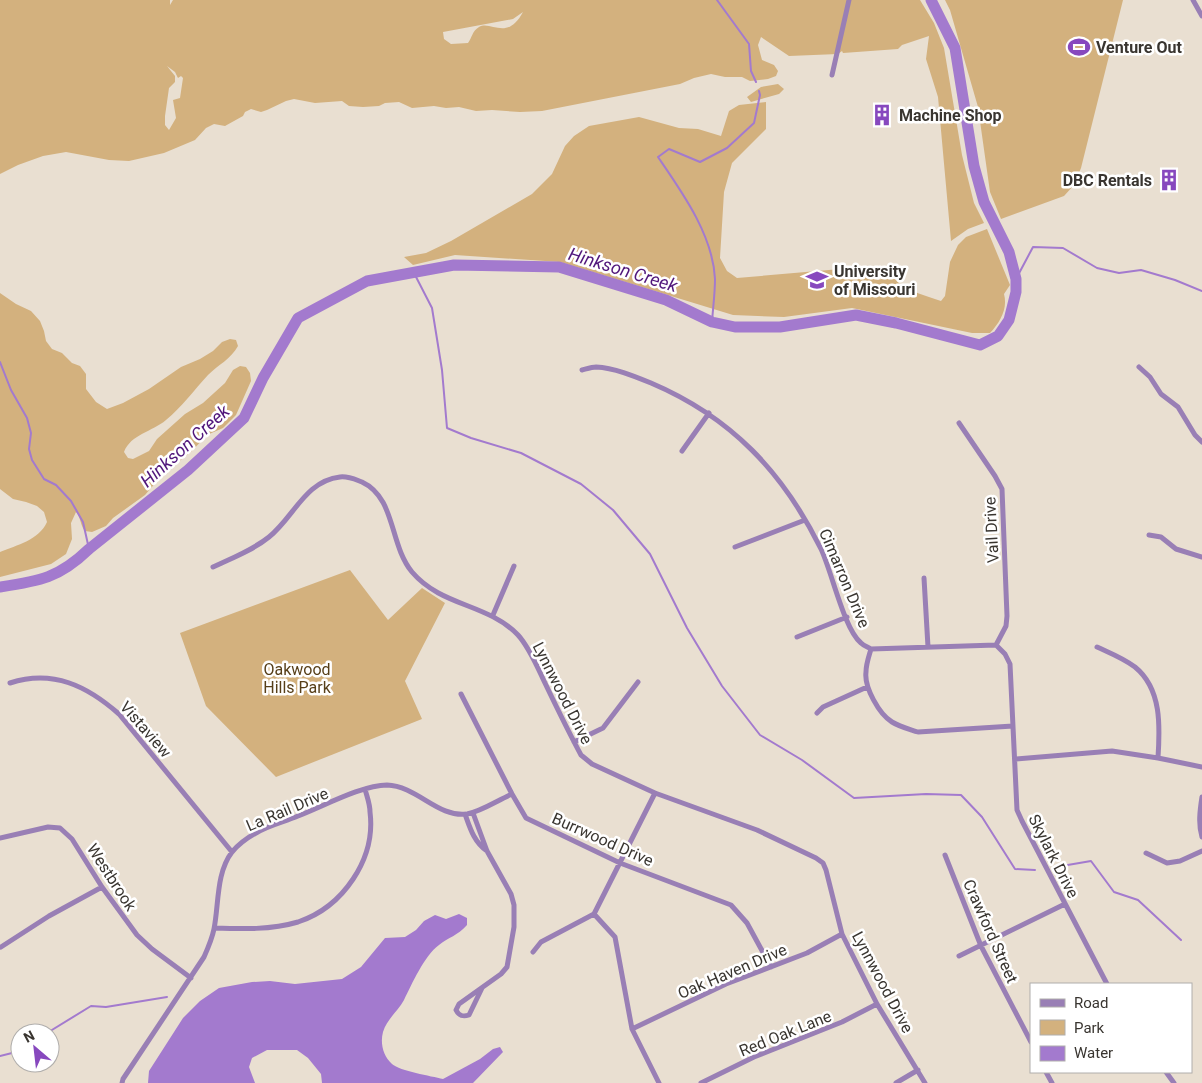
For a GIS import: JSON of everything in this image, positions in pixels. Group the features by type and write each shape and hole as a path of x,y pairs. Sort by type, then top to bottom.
{"street":[{"path":"832,75 849,0"},
{"path":"1193,0 1202,16"},
{"name":"Cimarron Drive","path":"582,370 595,367 629,374 673,392 709,413 733,431 759,456 785,486 822,551 852,631 861,643 871,649 996,646"},
{"path":"1139,367 1150,376 1161,394 1178,406 1202,442"},
{"path":"682,450 709,413"},
{"name":"Vail Drive","path":"958,423 1002,489 1007,616 1006,626 996,646"},
{"name":"Lynnwood Drive","path":"213,566 244,552 270,536 307,493 324,481 340,477 351,478 376,490 383,502 399,550 413,572 437,593 493,615 518,636 535,661 581,756 592,764 655,793 757,830 816,858 823,864 842,934 877,1004 925,1083"},
{"path":"735,548 805,520"},
{"path":"1149,535 1161,537 1176,550 1202,557"},
{"path":"493,615 514,566"},
{"path":"924,578 928,647"},
{"path":"797,637 847,617"},
{"name":"Skylark Drive","path":"996,646 1005,654 1010,664 1017,810 1106,983"},
{"path":"1097,647 1136,668 1148,684 1159,716 1158,758"},
{"path":"871,649 865,673 867,687 878,706 890,721 918,732 1013,726"},
{"name":"Vistaview","path":"10,683 26,678 49,678 66,681 84,688 104,700 119,714 232,852"},
{"path":"574,742 603,728 638,682"},
{"path":"817,713 823,707 867,687"},
{"name":"Burrwood Drive","path":"461,694 526,818 620,863 731,905 747,923 771,967"},
{"path":"1015,759 1112,751 1202,767"},
{"name":"La Rail Drive","path":"122,1083 204,957 214,928 221,876 232,852 244,841 268,827 365,789 385,785 401,787 411,791 445,811 464,814 473,813 512,794"},
{"path":"214,928 247,930 297,922 312,916 338,898 355,878 368,848 371,812 365,789"},
{"path":"533,952 541,942 594,914 655,793"},
{"path":"1202,797 1200,814 1200,831 1202,836"},
{"path":"473,813 487,851 511,894 514,904 514,920 508,967 459,1004 456,1010 460,1015 469,1015 482,988"},
{"path":"464,814 474,837 481,847 487,851"},
{"name":"Westbrook","path":"0,838 40,829 60,828 72,839 102,887 137,935 152,949 191,978"},
{"path":"1146,854 1167,862 1180,861 1202,851"},
{"name":"Crawford Street","path":"945,855 981,946 1030,1040"},
{"path":"0,947 49,916 102,887"},
{"path":"959,956 1065,904"},
{"path":"594,914 615,937 632,1029 659,1083"},
{"name":"Oak Haven Drive","path":"632,1029 726,984 807,952 842,934"},
{"name":"Red Oak Lane","path":"701,1083 754,1057 842,1022 877,1004"},
{"path":"896,1083 918,1070"}],"green space":[{"path":"0,0 170,0 170,5 173,0 920,0 934,23 944,48 962,155 974,203 984,223 968,229 951,241 938,97 926,59 929,36 902,45 898,49 843,53 842,51 838,54 789,56 761,37 758,45 762,60 774,65 778,71 776,76 768,79 750,81 742,77 725,77 711,74 680,84 542,111 476,111 459,107 446,108 434,106 412,108 399,102 363,107 349,106 342,101 315,103 294,99 261,112 251,109 225,126 214,124 206,128 195,140 164,153 129,161 109,160 66,152 43,156 0,174","holes":["523,12 511,26 505,28 479,27 473,33 468,43 451,44 444,39 443,32 513,19","167,66 175,72 178,78 181,76 183,78 180,98 173,100 176,118 169,130 165,125 165,116 169,88 175,82 175,76"]},
{"path":"945,0 1123,0 1081,168 1074,185 1064,196 1001,219 990,192 978,107 950,10"},
{"path":"778,84 784,89 779,94 751,102 747,97 761,87"},
{"path":"766,102 766,129 732,163 724,192 720,258 727,271 737,278 852,268 878,280 882,279 883,273 888,271 905,287 941,301 945,296 950,262 958,245 966,237 987,229 1010,285 1004,294 1005,305 1002,315 990,333 972,333 852,308 784,317 733,315 560,262 455,255 413,265 404,257 426,253 451,241 532,194 552,174 565,146 574,136 589,126 639,117 679,128 698,129 721,136 729,111 739,105"},
{"path":"0,293 31,311 40,321 46,341 52,349 62,353 72,363 80,366 86,374 86,389 96,402 107,409 149,389 181,367 213,351 222,342 230,339 236,340 238,346 232,355 208,375 172,415 137,437 127,446 124,452 128,458 133,459 149,451 157,439 225,383 233,370 240,366 246,367 250,373 251,381 236,415 223,428 207,435 190,453 165,472 145,495 113,518 106,526 92,532 85,531 76,512 71,523 72,539 66,554 51,564 0,577 0,552 33,538 47,522 44,512 37,506 13,499 0,489"},
{"name":"Oakwood Hills Park","path":"350,570 388,620 422,588 445,603 405,681 422,719 276,777 206,706 180,633"}],"water":[{"path":"459,914 467,918 467,925 460,932 439,945 428,956 404,1000 385,1027 382,1045 386,1057 396,1067 443,1079 480,1059 493,1049 500,1047 503,1052 473,1083 322,1083 321,1074 308,1058 297,1050 267,1050 252,1058 249,1067 255,1083 148,1083 149,1071 183,1018 200,1001 219,988 252,982 270,981 295,984 342,979 361,967 385,938 405,937 416,930 424,921 435,915 446,919"}],"waterway":[{"path":"717,0 749,44 751,71 756,82"},
{"name":"Hinkson Creek","path":"0,587 27,583 48,577 68,566 188,470 244,418 263,378 298,318 367,281 454,265 559,267 666,300 712,322 735,327 780,327 856,315 896,323 980,345 998,336 1009,320 1016,292 1016,279 1009,252 984,202 974,166 955,48 931,0"},
{"path":"712,322 715,279 709,246 686,199 658,157 669,149 700,162 727,148 754,123 760,95 759,91"},
{"path":"1016,279 1033,247 1063,248 1097,268 1119,273 1141,270 1175,280 1202,291"},
{"path":"414,273 432,308 442,370 447,428 471,438 521,453 581,484 613,510 650,554 687,628 722,686 760,735 802,760 854,798 926,794 961,795 982,817 1015,869 1035,870"},
{"path":"0,362 11,390 27,418 31,433 29,449 32,460 44,479 56,485 71,501 83,522 89,549"},
{"path":"1056,867 1091,861 1114,892 1138,900 1181,940"},
{"path":"60,1025 91,1006 106,1007 167,997"},
{"path":"0,1056 10,1054"}],"place":[{"name":"Venture Out","path":"1079,47"},
{"name":"Machine Shop","path":"882,115"},
{"name":"DBC Rentals","path":"1169,180"},
{"name":"University of Missouri","path":"817,280"}]}
